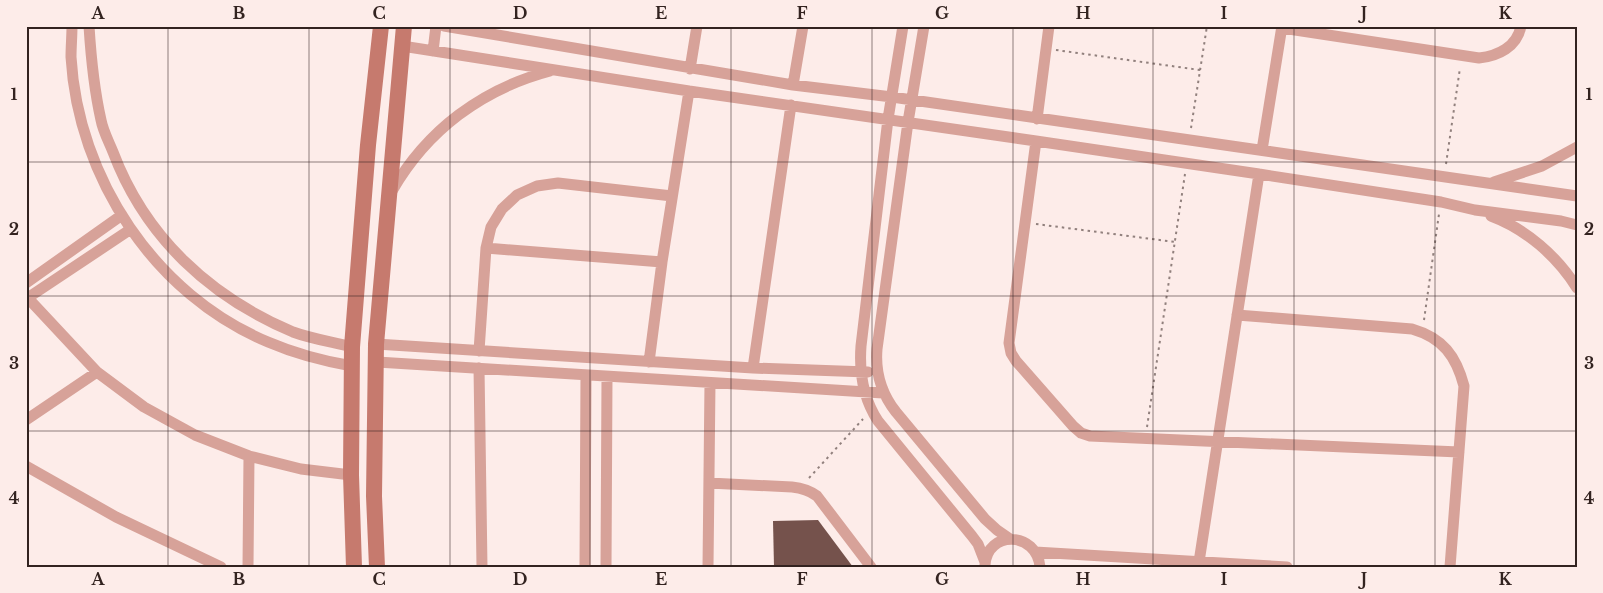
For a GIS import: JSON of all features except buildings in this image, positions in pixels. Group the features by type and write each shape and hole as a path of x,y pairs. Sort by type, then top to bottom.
{"street":[{"path":"72,26 71,56 79,112 96,166 122,216 149,253 191,295 215,312 258,337 294,352 352,366"},
{"path":"89,26 91,64 101,122 122,178 154,228 194,272 241,307 295,332 352,347"},
{"path":"354,567 351,475 352,347 368,145 381,26"},
{"path":"377,567 374,496 376,344 404,26"},
{"path":"433,51 436,26"},
{"path":"444,26 793,85 892,97 1577,196"},
{"path":"690,69 697,26"},
{"path":"793,85 803,26"},
{"path":"904,26 888,119 861,346 861,373 864,392 871,410 878,421 978,544 985,564"},
{"path":"924,26 911,100 877,349 877,372 883,394 985,519 1010,539 1024,542 1036,552 1168,563 1199,562 1287,567"},
{"path":"1037,119 1048,26"},
{"path":"1262,150 1282,27 1478,58 1491,57 1503,52 1513,44 1520,33 1521,26"},
{"path":"402,46 689,91 1259,174 1441,202 1475,210 1575,221"},
{"path":"390,194 399,178 423,147 436,133 466,109 508,85 554,70"},
{"path":"648,362 689,91"},
{"path":"753,368 791,105"},
{"path":"1036,141 1009,343 1011,353 1016,361 1073,426 1081,432 1090,436 1459,452"},
{"path":"1487,184 1542,166 1577,147"},
{"path":"1199,562 1259,174"},
{"path":"479,351 486,248 491,227 502,209 517,195 537,186 558,182 672,196"},
{"path":"1475,210 1512,226 1539,244 1557,261 1577,288"},
{"path":"26,283 122,216"},
{"path":"130,229 27,297 97,372 144,407 195,435 249,456 301,469 351,475"},
{"path":"486,248 662,262"},
{"path":"1237,314 1412,329 1438,341 1451,353 1459,369 1464,386 1450,567"},
{"path":"376,344 753,368 861,373 877,372"},
{"path":"377,362 883,394"},
{"path":"479,368 482,567"},
{"path":"26,420 97,372"},
{"path":"585,567 586,375"},
{"path":"606,567 607,377"},
{"path":"708,567 710,383"},
{"path":"248,567 249,456"},
{"path":"26,466 116,517 221,567"},
{"path":"709,483 801,487 810,491 817,496 871,567"},
{"path":"352,496 374,496"},
{"path":"985,564 991,548 1010,539"},
{"path":"1036,552 1040,567"}],"path":[{"path":"1190,141 1207,26"},
{"path":"1046,49 1200,70"},
{"path":"1146,438 1186,164"},
{"path":"1024,222 1175,242"},
{"path":"801,487 871,410"}]}
